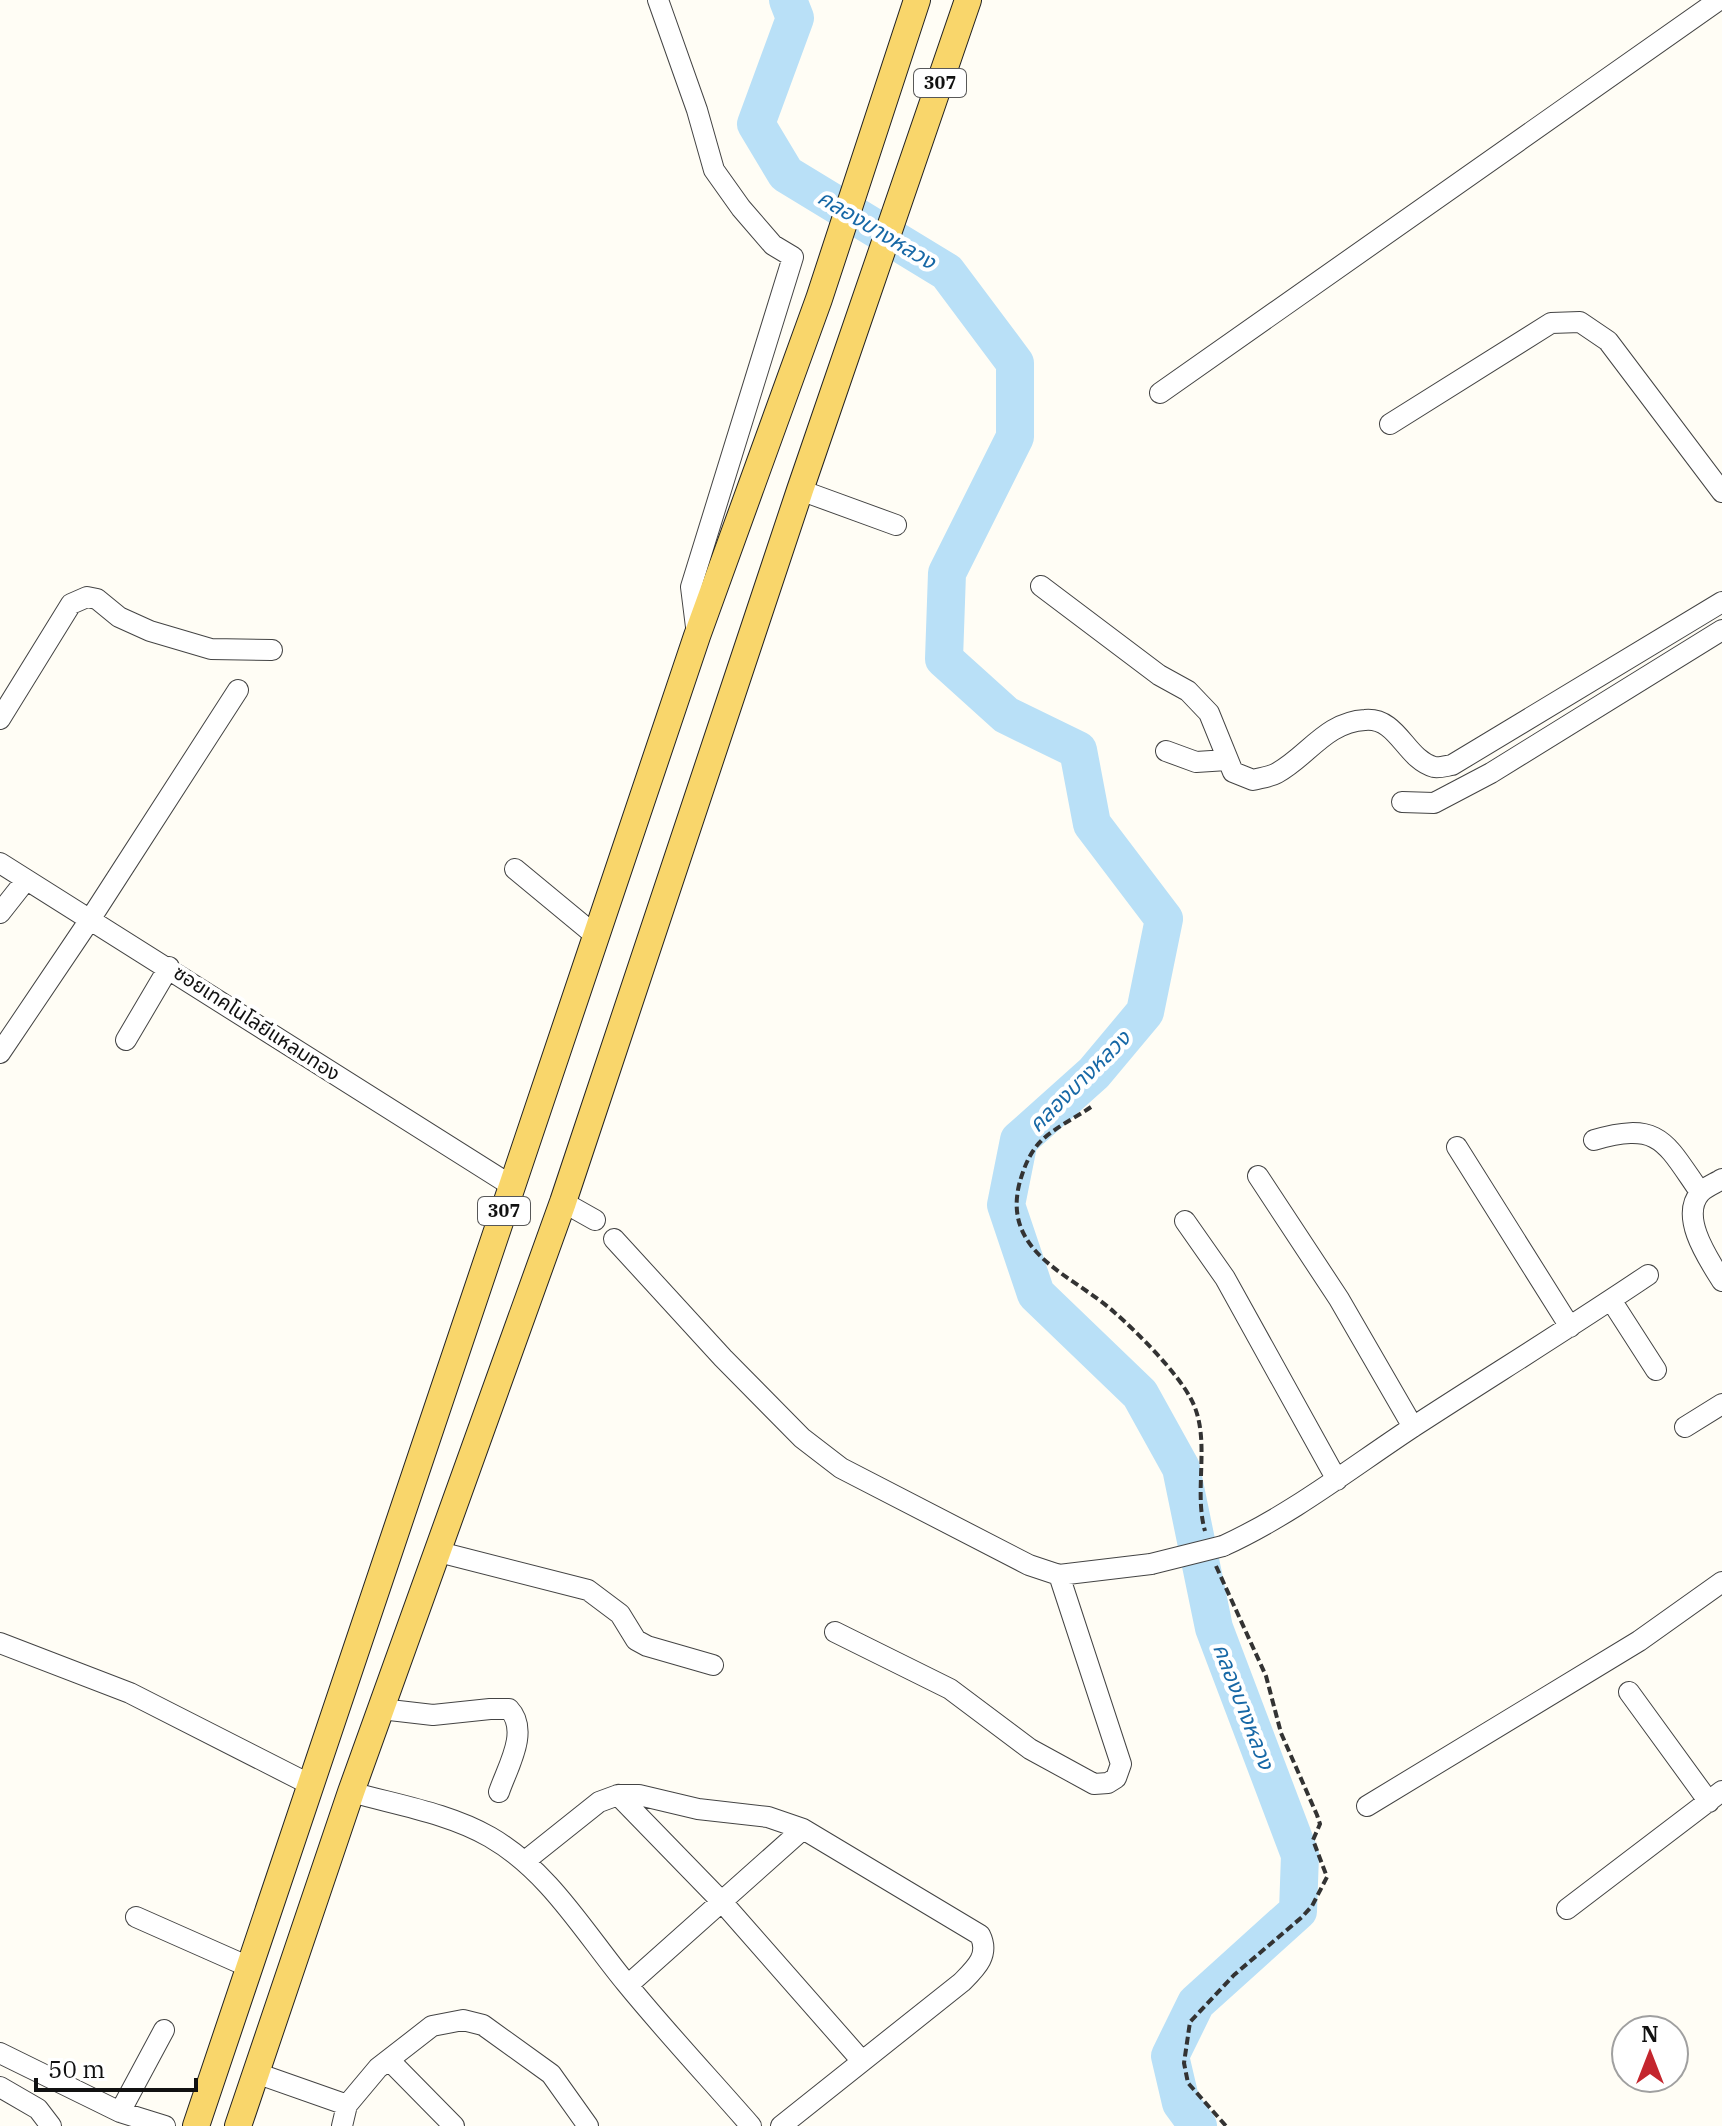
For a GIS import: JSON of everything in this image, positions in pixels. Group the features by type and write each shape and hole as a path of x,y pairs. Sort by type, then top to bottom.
{"main road":[{"name":"307","path":"196,2126 697,636 819,299 917,0"},
{"name":"307","path":"238,2126 351,1792 563,1202 800,490 968,0"},
{"path":"217,2061 256,2073"}],"street":[{"path":"658,0 697,110 714,170 773,245 793,257 691,587 697,636"},
{"path":"1160,393 1719,0"},
{"path":"1390,424 1551,323 1580,322 1608,341 1722,492"},
{"path":"800,490 896,525"},
{"path":"1041,586 1159,675 1188,691 1209,713 1233,772 1253,780 1276,773 1332,729 1369,719 1387,724 1422,761 1435,767 1452,765 1722,602"},
{"path":"0,719 71,604 87,597 97,599 119,617 150,631 211,649 272,650"},
{"path":"1402,802 1434,803 1491,773 1722,630"},
{"path":"0,1053 238,690"},
{"path":"1166,751 1196,762 1227,760"},
{"name":"ซอยเทคโนโลยีแหลมทอง","path":"0,863 512,1186"},
{"path":"515,869 596,936"},
{"path":"0,913 26,880"},
{"path":"126,1040 169,967"},
{"path":"1594,1140 1620,1133 1645,1134 1666,1143 1700,1192"},
{"path":"1457,1147 1570,1327"},
{"path":"1258,1176 1339,1299 1413,1427"},
{"path":"1722,1179 1700,1192 1693,1207 1694,1228 1705,1254 1722,1281"},
{"path":"563,1202 595,1220"},
{"path":"1185,1221 1225,1278 1337,1480"},
{"path":"614,1239 766,1403 802,1438 841,1468 1029,1565 1059,1575 1151,1564 1215,1550 1262,1528 1648,1275"},
{"path":"1611,1300 1656,1370"},
{"path":"1685,1427 1722,1404"},
{"path":"439,1552 588,1590 620,1614 636,1640 713,1665"},
{"path":"835,1632 950,1689 1030,1749 1094,1784 1108,1783 1116,1778 1121,1764 1059,1575"},
{"path":"1367,1806 1639,1641 1722,1582"},
{"path":"0,1643 130,1693 311,1785"},
{"path":"1567,1909 1716,1796 1629,1692"},
{"path":"381,1709 433,1715 509,1709 519,1726 518,1740 499,1792"},
{"path":"351,1792 461,1823 525,1861 543,1877 628,1985 751,2126"},
{"path":"525,1861 599,1802 618,1795 639,1795 698,1809 768,1817 803,1829 980,1935 984,1942 983,1956 962,1982 781,2126"},
{"path":"618,1795 723,1903 861,2060"},
{"path":"628,1985 803,1829"},
{"path":"136,1917 249,1967"},
{"path":"342,2126 347,2105 378,2068 432,2026 463,2020 483,2025 551,2074 588,2126"},
{"path":"120,2112 164,2030"},
{"path":"0,2053 120,2112 165,2126"},
{"path":"389,2060 454,2126"},
{"path":"256,2073 347,2105"},
{"path":"0,2087 38,2109 51,2126"}],"path":[{"path":"1091,1107 1040,1142 1023,1168 1016,1199 1020,1228 1030,1247 1114,1311 1171,1371 1191,1398 1200,1420 1200,1513 1266,1676 1281,1733 1320,1824 1313,1840 1327,1877 1312,1906 1234,1975 1190,2022 1184,2063 1188,2083 1226,2126"}],"waterway":[{"name":"คลองบางหลวง","path":"788,0 795,18 756,124 786,174 947,272 1015,363 1015,437 947,573 944,659 1006,715 1078,750 1092,824 1164,919 1145,1012 1094,1073 1019,1140 1006,1205 1036,1294 1140,1394 1181,1468 1214,1628 1300,1855 1298,1911 1196,2003 1170,2056 1181,2103 1198,2126"}]}
